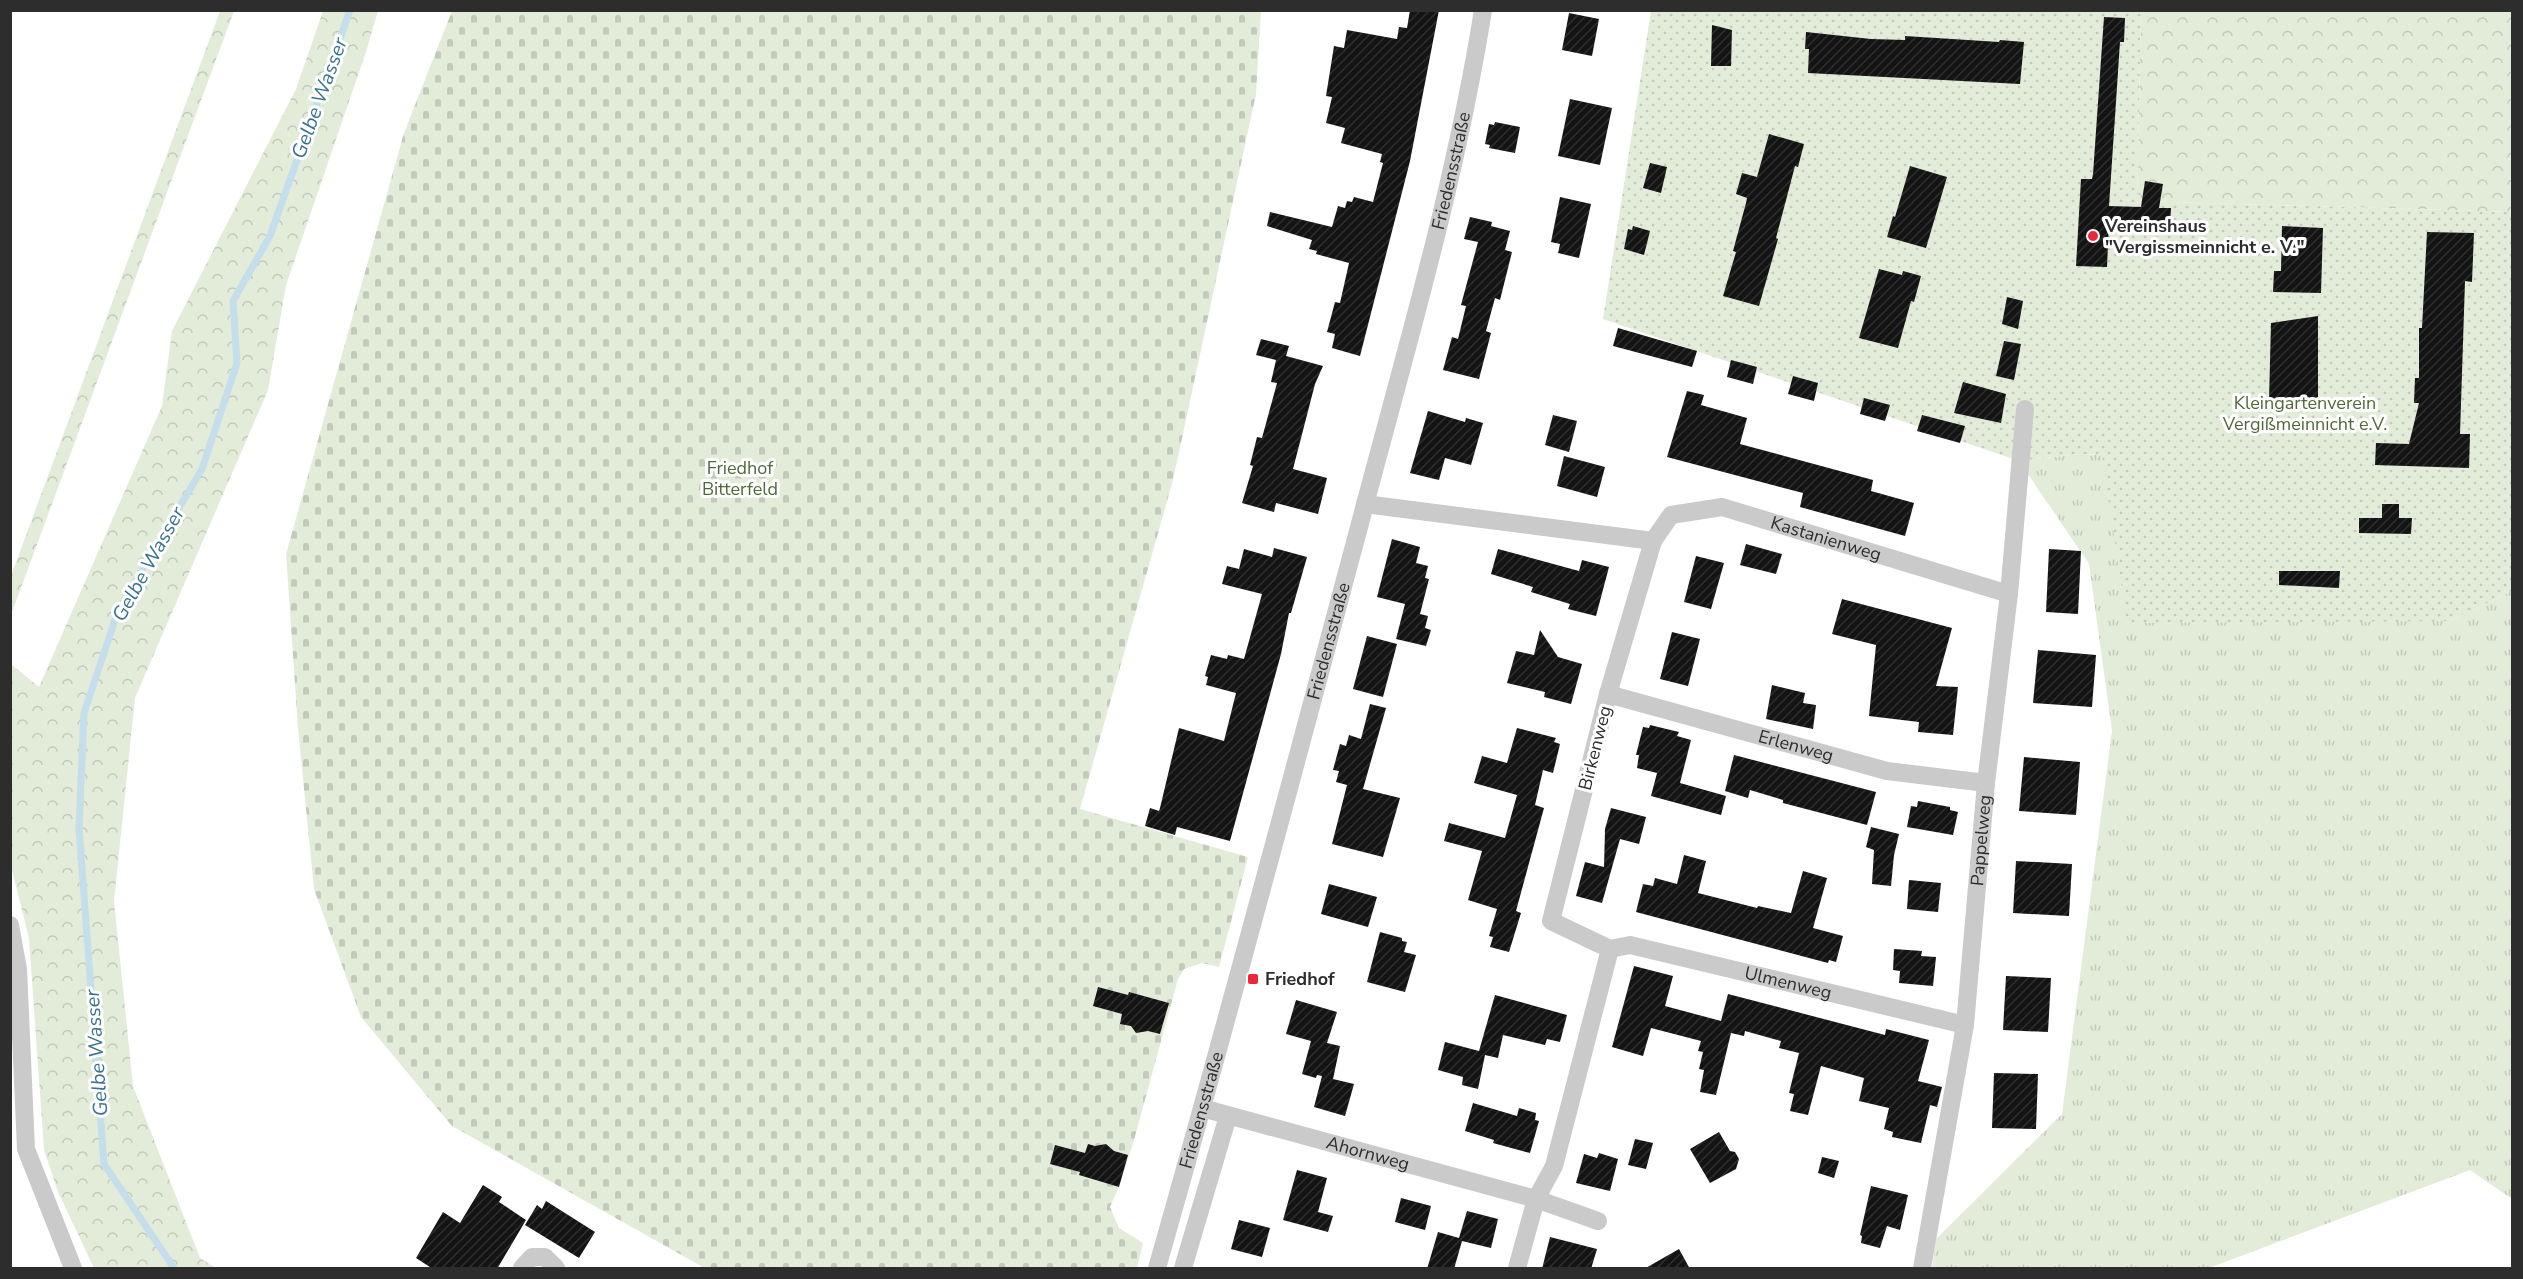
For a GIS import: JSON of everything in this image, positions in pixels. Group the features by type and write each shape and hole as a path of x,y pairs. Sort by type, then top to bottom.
{"street":[{"name":"Friedensstraße","path":"1157,1269 1240,974 1431,257 1473,70 1483,10"},
{"name":"Pappelweg","path":"1922,1269 1965,1025 1986,783 2009,594 2025,409"},
{"path":"1365,504 1653,541"},
{"name":"Kastanienweg","path":"1653,541 1671,515 1722,507 2009,594"},
{"name":"Birkenweg","path":"1610,949 1551,921 1608,694 1653,541"},
{"name":"Erlenweg","path":"1608,694 1887,771 1986,783"},
{"path":"10,925 18,969 26,1149 74,1269"},
{"name":"Ulmenweg","path":"1610,949 1630,945 1965,1025"},
{"path":"1517,1269 1536,1199 1554,1166 1610,949"},
{"name":"Ahornweg","path":"1202,1108 1536,1199 1598,1221"},
{"name":"Friedensstraße","path":"1183,1269 1228,1116"},
{"path":"522,1269 532,1257 545,1257 556,1269"}],"green space":[{"path":"220,11 234,11 11,615 11,576"},
{"path":"323,11 378,11 286,285 268,390 135,698 114,901 133,1086 200,1258 216,1268 94,1268 58,1192 44,1150 29,938 11,866 11,664 39,687 162,406 172,331 296,89"},
{"name":"Friedhof Bitterfeld","path":"452,11 1261,11 1256,94 1173,480 1080,809 1248,857 1219,967 1202,963 1184,969 1178,979 1134,1140 1110,1207 1119,1228 1143,1243 1137,1268 700,1268 701,1266 452,1126 361,1017 314,889 298,728 286,554 404,133"},
{"name":"Kleingartenverein Vergißmeinnicht e.V.","path":"1651,11 2141,11 2137,201 2512,212 2512,591 2449,621 2127,623 2102,455 2080,454 2019,461 1603,319"},
{"path":"2141,11 2512,11 2512,212 2137,201"},
{"path":"2080,454 2102,455 2449,621 2512,591 2512,1199 2470,1170 2209,1268 1932,1268 1936,1239 2062,1114 2112,731 2089,564 2019,461"}],"building":[{"path":"1410,10 1439,10 1410,161 1360,356 1332,348 1335,334 1327,332 1335,302 1340,303 1349,263 1316,254 1317,251 1309,249 1312,240 1267,226 1270,212 1332,227 1338,206 1345,208 1347,201 1352,202 1354,197 1373,202 1383,163 1380,162 1382,154 1341,143 1345,128 1326,123 1332,97 1326,96 1334,46 1344,48 1347,30 1397,39 1399,27 1407,28"},
{"path":"1569,13 1599,19 1592,56 1562,50"},
{"path":"2104,17 2125,18 2124,42 2120,42 2109,206 2141,207 2145,181 2163,184 2159,208 2171,208 2170,226 2109,224 2107,267 2076,266 2081,179 2092,179 2093,174"},
{"path":"1712,25 1732,30 1731,66 1711,66"},
{"path":"1806,32 1871,39 1905,40 1905,36 2024,42 2020,84 1808,73 1809,49 1805,49"},
{"path":"1570,99 1612,108 1600,165 1558,156"},
{"path":"1495,122 1520,127 1515,153 1489,148 1490,145 1485,144 1489,124 1494,125"},
{"path":"1769,134 1804,144 1798,167 1795,166 1759,306 1723,296 1736,252 1733,251 1747,198 1736,194 1742,173 1757,177"},
{"path":"1650,163 1667,167 1661,193 1643,188"},
{"path":"1910,166 1947,177 1926,248 1887,237"},
{"path":"1560,197 1591,204 1579,258 1558,253 1560,244 1551,242"},
{"path":"1470,217 1492,222 1491,226 1510,231 1505,250 1512,252 1500,300 1495,298 1486,331 1491,333 1479,379 1443,370 1452,337 1458,339 1466,306 1461,305 1478,242 1464,239"},
{"path":"1633,226 1650,231 1644,255 1624,249 1628,229 1632,230"},
{"path":"2282,226 2323,228 2321,293 2273,292 2274,271 2281,271"},
{"path":"2427,232 2474,233 2472,282 2465,281 2460,434 2470,434 2469,468 2375,465 2376,443 2409,444 2419,403 2414,403 2415,378 2419,378 2419,328 2422,328"},
{"path":"1879,269 1902,275 1903,271 1921,276 1914,302 1911,301 1898,348 1859,338"},
{"path":"2007,297 2023,301 2018,329 2002,324"},
{"path":"2318,316 2318,401 2269,400 2271,323"},
{"path":"1618,328 1697,351 1692,367 1613,346"},
{"path":"1261,339 1289,346 1286,356 1323,366 1315,384 1293,469 1327,478 1318,514 1276,503 1274,512 1242,503 1253,466 1250,465 1257,437 1262,438 1277,383 1271,382 1276,360 1256,355"},
{"path":"2004,341 2021,344 2014,380 1996,376"},
{"path":"1731,360 1757,367 1753,384 1727,377"},
{"path":"1793,376 1818,383 1814,401 1788,394"},
{"path":"1963,382 2006,394 2001,423 1954,413"},
{"path":"1687,391 1704,395 1701,405 1747,418 1740,444 1873,480 1871,491 1914,503 1905,536 1800,507 1803,493 1667,457"},
{"path":"1864,398 1890,405 1885,421 1860,414"},
{"path":"1428,411 1465,422 1466,418 1483,423 1471,465 1445,458 1439,480 1410,473"},
{"path":"1553,415 1577,421 1569,452 1545,445"},
{"path":"1922,415 1965,426 1960,443 1917,431"},
{"path":"1564,456 1605,467 1597,497 1557,486"},
{"path":"2382,504 2399,504 2399,518 2412,518 2411,534 2359,533 2359,518 2382,518"},
{"path":"1392,539 1420,547 1416,563 1428,566 1425,578 1429,579 1420,614 1428,616 1425,628 1431,630 1426,646 1396,639 1405,604 1377,597"},
{"path":"1746,544 1782,554 1776,574 1740,565"},
{"path":"1274,548 1307,557 1291,613 1289,613 1281,654 1230,841 1177,827 1175,835 1145,826 1150,808 1159,811 1179,728 1224,741 1236,693 1206,685 1208,677 1205,676 1211,655 1227,659 1228,655 1244,659 1262,594 1222,584 1227,566 1239,569 1244,549 1272,557"},
{"path":"1498,549 1579,571 1582,560 1609,567 1596,616 1568,609 1570,604 1531,592 1533,587 1491,574"},
{"path":"2049,549 2081,551 2078,614 2046,612"},
{"path":"1696,556 1724,563 1711,609 1684,602"},
{"path":"2279,571 2340,571 2339,588 2279,585"},
{"path":"1842,599 1952,628 1936,686 1958,687 1953,735 1918,732 1919,722 1869,716 1876,645 1832,634"},
{"path":"1540,630 1558,657 1582,664 1571,704 1544,697 1545,692 1507,683 1516,651 1534,655"},
{"path":"1672,632 1700,639 1688,686 1660,679"},
{"path":"1367,636 1397,644 1383,697 1353,689"},
{"path":"2038,650 2096,655 2092,707 2033,703"},
{"path":"1772,685 1805,693 1803,703 1816,705 1813,729 1766,719"},
{"path":"1370,704 1386,708 1363,789 1400,798 1383,857 1332,844 1347,785 1336,782 1339,771 1333,770 1340,744 1346,746 1349,735 1361,739"},
{"path":"1650,725 1679,732 1677,736 1691,740 1680,783 1726,796 1721,815 1651,796 1657,773 1637,768 1639,755 1636,755 1643,727 1649,728"},
{"path":"1517,728 1556,738 1554,742 1560,744 1553,773 1543,770 1535,805 1544,808 1516,911 1521,913 1509,952 1490,947 1493,937 1489,936 1497,909 1468,900 1482,851 1444,841 1449,823 1505,838 1517,795 1474,783 1482,756 1507,763"},
{"path":"1734,755 1876,792 1867,825 1783,803 1783,800 1750,790 1748,798 1725,791"},
{"path":"2024,757 2080,762 2076,815 2019,811"},
{"path":"1918,801 1950,807 1950,810 1958,812 1953,835 1907,827 1911,806 1917,807"},
{"path":"1611,808 1646,817 1639,844 1620,839 1602,903 1576,896 1585,862 1604,867 1605,829"},
{"path":"1871,827 1899,834 1891,886 1872,884 1874,850 1866,847"},
{"path":"1684,855 1706,861 1698,893 1757,908 1758,906 1791,913 1803,871 1827,878 1813,928 1843,936 1836,962 1829,960 1828,963 1636,912 1643,884 1653,886 1655,878 1677,884"},
{"path":"2016,861 2072,864 2069,916 2013,913"},
{"path":"1909,880 1941,883 1938,912 1907,909"},
{"path":"1329,884 1377,897 1368,927 1321,914"},
{"path":"1380,932 1402,938 1402,941 1407,942 1404,952 1416,955 1405,992 1367,982"},
{"path":"1894,949 1922,951 1921,956 1936,957 1933,986 1899,983 1900,971 1893,970"},
{"path":"1634,966 1673,976 1665,1006 1721,1021 1728,994 1885,1035 1886,1029 1929,1040 1918,1081 1942,1087 1937,1107 1930,1105 1921,1143 1892,1137 1893,1132 1884,1129 1889,1108 1859,1101 1864,1078 1821,1066 1808,1115 1790,1111 1794,1094 1789,1093 1799,1053 1779,1048 1781,1041 1745,1031 1744,1036 1731,1033 1716,1095 1700,1092 1704,1070 1699,1069 1703,1052 1698,1051 1701,1041 1651,1028 1643,1056 1612,1047"},
{"path":"2006,976 2051,978 2048,1032 2003,1030"},
{"path":"1098,987 1128,995 1129,992 1169,1003 1160,1034 1148,1031 1136,1033 1131,1026 1120,1024 1122,1014 1093,1006"},
{"path":"1495,995 1567,1015 1560,1042 1547,1039 1545,1045 1503,1035 1498,1058 1485,1055 1478,1089 1462,1085 1463,1077 1438,1070 1445,1042 1479,1051"},
{"path":"1296,1000 1337,1012 1327,1043 1340,1046 1333,1079 1354,1084 1345,1116 1314,1107 1322,1076 1317,1075 1316,1078 1302,1074 1311,1041 1286,1034"},
{"path":"1994,1073 2038,1074 2036,1129 1992,1128"},
{"path":"1473,1103 1517,1116 1519,1108 1536,1113 1535,1120 1539,1121 1530,1153 1493,1143 1494,1140 1465,1131"},
{"path":"1719,1132 1730,1151 1735,1152 1739,1159 1736,1169 1710,1183 1690,1149"},
{"path":"1635,1139 1653,1143 1646,1169 1628,1165"},
{"path":"1088,1144 1095,1146 1106,1144 1114,1151 1128,1155 1119,1187 1079,1175 1080,1172 1050,1164 1055,1145 1085,1153"},
{"path":"1599,1153 1618,1159 1610,1191 1576,1183 1584,1154 1597,1158"},
{"path":"1822,1157 1839,1161 1834,1178 1818,1173"},
{"path":"1297,1170 1327,1178 1318,1212 1333,1216 1328,1232 1283,1220"},
{"path":"483,1185 502,1197 499,1202 526,1220 497,1269 433,1269 416,1258 443,1212 460,1223"},
{"path":"1871,1186 1908,1195 1900,1230 1887,1226 1880,1248 1861,1243 1862,1236 1860,1235"},
{"path":"1401,1198 1431,1206 1425,1230 1395,1222"},
{"path":"546,1201 595,1232 579,1258 525,1225 537,1205 542,1209"},
{"path":"1467,1211 1498,1219 1491,1248 1462,1241 1454,1269 1427,1269 1438,1232 1459,1238"},
{"path":"1239,1220 1270,1228 1262,1257 1231,1249"},
{"path":"1550,1237 1597,1249 1591,1269 1542,1269"},
{"path":"1679,1249 1690,1269 1644,1269"}],"waterway":[{"name":"Gelbe Wasser","path":"174,1268 104,1164 79,828 84,713 118,611 202,469 237,363 233,301 270,236 350,10"}],"place":[{"name":"Vereinshaus \"Vergissmeinnicht e. V.\"","path":"2093,236"},
{"name":"Friedhof","path":"1253,979"}]}
